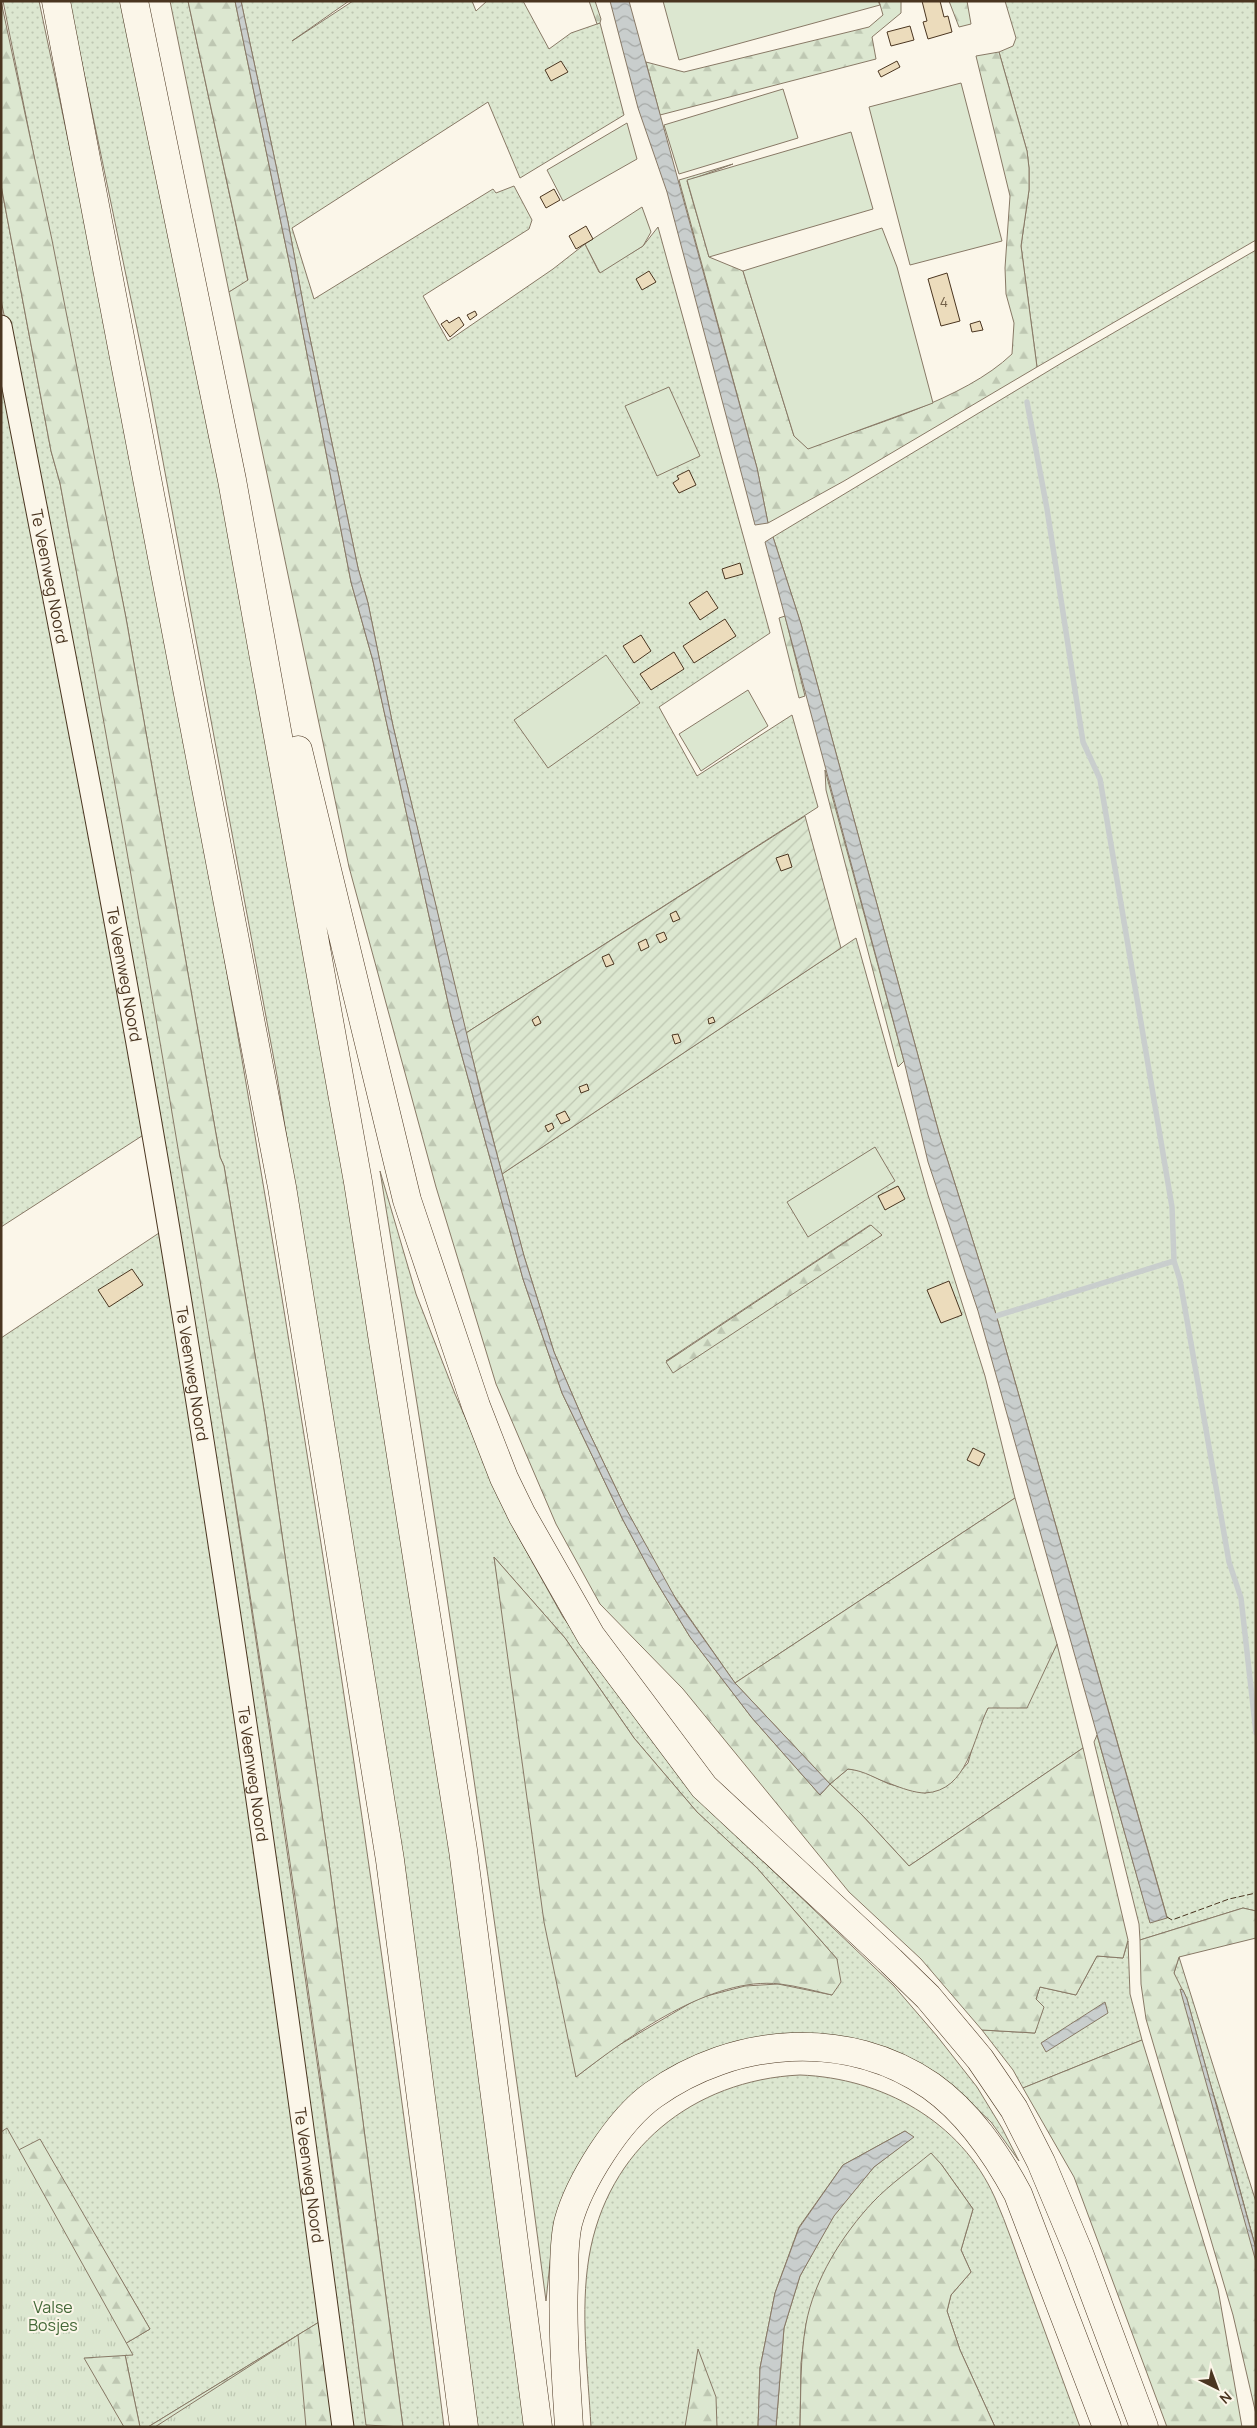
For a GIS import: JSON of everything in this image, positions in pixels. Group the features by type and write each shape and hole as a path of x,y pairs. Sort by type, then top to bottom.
{"highway":[{"path":"56,1 282,1187 390,1860 464,2427"},
{"path":"134,1 232,480 358,1182 459,1821 538,2427"},
{"path":"232,480 407,1200 476,1406 504,1478 522,1515 591,1636 704,1787 928,1997 980,2059 1009,2102 1041,2162 1080,2253 1144,2427"},
{"path":"569,2427 562,2316 564,2250 568,2223 598,2157 628,2119 652,2096 681,2078 714,2062 747,2052 789,2046 820,2046 854,2052 888,2064 930,2085 957,2108 981,2135 1001,2162 1018,2194 1107,2427"}],"street":[{"name":"Te Veenweg Noord","path":"1,326 88,777 184,1318 284,1976 343,2427"}],"green space":[{"path":"1,1 52,240 126,618 220,1157 224,1166 265,1416 330,1870 403,2427 366,2425 335,2181 301,1938 228,1452 147,967 104,725 60,483 51,451 1,185"},
{"path":"3,1 39,1 101,302 160,604 215,906 316,1513 362,1817 405,2122 444,2427 403,2427 330,1870 265,1416 224,1166 220,1157 126,618"},
{"path":"69,1 122,1 184,302 243,604 298,906 399,1513 445,1817 527,2427 473,2427 380,1728 277,1076 149,386"},
{"path":"170,1 188,1 248,281 229,292"},
{"path":"188,1 235,1 291,271 351,582 373,661 451,1016 523,1279 562,1393 623,1520 654,1578 690,1637 752,1718 820,1795 830,1784 861,1814 909,1866 1083,1748 1128,1940 1123,1958 1097,1956 1076,1995 1040,1987 1036,1999 1044,2007 1035,2033 982,2030 921,1959 849,1892 683,1689 600,1604 556,1524 496,1384 436,1187 349,867 229,292 248,280"},
{"path":"241,1 349,1 292,41 353,1 472,1 476,11 487,1 523,1 549,49 571,33 600,23 624,115 520,178 488,102 292,228 314,299 493,189 496,193 514,186 532,220 529,229 423,296 448,341 553,269 585,244 599,272 643,246 658,227 770,633 659,707 697,776 792,715 818,807 466,1033 393,726 368,603 358,568"},
{"path":"589,1 595,1 601,19 600,23 597,24"},
{"path":"663,1 878,1 880,5 679,60"},
{"path":"879,1 901,1 901,13 872,37 876,59 660,115 646,62 684,72 869,27 883,15"},
{"path":"949,1 967,1 971,24 959,27"},
{"path":"1005,1 1256,1 1256,240 1037,367 1021,246 1029,190 1027,151 999,52 1013,46 1016,38"},
{"path":"999,52 1027,151 1029,190 1021,246 1037,367 844,481 768,523 757,468 679,180 733,164 687,181 709,257 743,271 794,436 808,448 916,410 969,385 1012,354 1014,323 1006,294 1005,268 1010,196 976,56"},
{"path":"961,83 1002,241 910,265 869,107"},
{"path":"783,89 798,138 679,174 664,125"},
{"path":"627,123 637,159 563,201 547,170"},
{"path":"851,132 873,209 709,257 687,180"},
{"path":"1,185 98,687 188,1199 289,1864 367,2427 348,2427 65,616 1,300"},
{"path":"642,207 651,232 643,246 600,273 585,244"},
{"path":"882,228 897,267 933,403 808,449 794,436 743,271"},
{"path":"1256,250 1256,1911 1243,1908 1140,1940 1139,1924 1094,1742 1097,1735 1150,1922 1167,1917 995,1311 939,1133 801,624 773,537 1065,361"},
{"path":"1,354 148,1132 1,1227"},
{"path":"669,387 700,456 657,476 625,406"},
{"path":"785,616 805,696 799,698 779,618"},
{"path":"606,655 640,703 548,768 514,720"},
{"path":"748,690 768,726 701,771 679,734"},
{"path":"825,770 904,1061 898,1067 826,790"},
{"path":"805,816 841,948 502,1174 466,1033"},
{"path":"856,938 928,1195 985,1376 1015,1498 735,1683 668,1587 625,1507 585,1424 554,1352 524,1256 502,1174","holes":["870,1225 882,1235 666,1361"]},
{"path":"875,1147 895,1181 808,1237 787,1202"},
{"path":"380,1171 416,1294 455,1394 515,1531 563,1617 639,1721 747,1846 894,1986 937,2036 977,2087 1002,2128 1019,2161 991,2122 956,2089 871,2046 664,2077 551,2253 546,2301 488,1876","holes":["494,1557 565,1638 634,1738 697,1812 757,1868 837,1959 832,1995 778,1984 745,1986 699,1998 614,2048 576,2077"]},
{"path":"871,1225 882,1235 673,1373 666,1362"},
{"path":"165,1229 324,2319 148,2427 140,2427 123,2345 150,2329 92,2230 1,2159 1,1338"},
{"path":"1015,1498 1057,1644 1027,1708 988,1708 973,1748 960,1773 951,1783 939,1790 925,1793 912,1791 860,1771 848,1769 830,1784 735,1683"},
{"path":"494,1557 565,1638 634,1738 697,1812 757,1868 837,1959 841,1982 832,1995 780,1984 754,1984 726,1990 699,1999 672,2012 620,2044 576,2077 544,1922"},
{"path":"1057,1644 1083,1748 909,1866 861,1814 830,1784 848,1769 862,1771 889,1784 925,1793 947,1786 968,1763 978,1728 988,1708 1044,1669"},
{"path":"1243,1908 1256,1911 1256,1938 1179,1957 1174,1973 1187,1999 1256,2249 1256,2414 1233,2315 1146,2019 1141,1984 1140,1940"},
{"path":"1128,1941 1130,1994 1142,2040 1023,2088 1013,2070 982,2030 1035,2033 1036,1999 1040,1987 1076,1995 1097,1956 1123,1958"},
{"path":"1179,1957 1256,2202 1256,2249 1217,2105 1174,1973"},
{"path":"1142,2040 1218,2289 1242,2427 1167,2427 1074,2177 1023,2088"},
{"path":"800,2075 831,2078 889,2095 916,2109 940,2126 962,2147 980,2171 995,2198 1080,2427 995,2427 960,2350 947,2311 951,2295 971,2272 961,2250 973,2209 941,2164 931,2154 854,2225 834,2254 820,2281 806,2324 801,2363 800,2427 776,2427 784,2328 800,2276 834,2215 874,2167 913,2137 905,2131 843,2165 799,2227 775,2293 760,2368 758,2427 591,2427 585,2320 586,2278 589,2257 599,2218 615,2184 635,2153 661,2127 691,2106 724,2090 761,2080"},
{"name":"Valse Bosjes","path":"7,2128 133,2355 84,2358 124,2427 1,2427 1,2132"},
{"name":"Valse Bosjes","path":"40,2139 150,2329 123,2345 140,2427 1,2427 1,2159"},
{"path":"931,2153 973,2209 961,2250 971,2272 951,2295 947,2311 960,2350 995,2427 800,2427 804,2337 815,2291 840,2244 862,2215 880,2195"},
{"path":"324,2319 338,2427 148,2427"},
{"path":"298,2335 306,2427 155,2427"},
{"path":"698,2349 716,2397 717,2427 685,2427"}],"water":[{"path":"235,1 241,1 358,568 368,603 393,726 483,1102 524,1256 554,1352 585,1424 625,1507 677,1601 735,1683 830,1784 820,1795 752,1718 690,1637 654,1578 623,1520 562,1393 523,1279 451,1016 373,661 351,582 291,271"},
{"path":"610,1 629,1 757,468 768,523 755,525 667,192 638,108"},
{"path":"773,537 801,624 939,1133 995,1311 1167,1918 1150,1923 978,1311 928,1162 904,1061 765,542"},
{"path":"1180,1989 1183,1990 1187,1999 1256,2249 1256,2262"},
{"path":"1105,2002 1108,2013 1046,2052 1041,2043"},
{"path":"905,2131 914,2137 874,2167 834,2216 800,2276 784,2328 776,2427 758,2427 760,2368 775,2293 799,2228 843,2165"}],"building":[{"path":"922,1 940,1 944,17 948,16 952,32 928,39 923,22 927,21"},
{"path":"910,26 914,40 891,46 887,32"},
{"path":"561,61 568,72 551,81 545,70"},
{"path":"897,61 900,67 881,77 878,71"},
{"path":"554,189 560,200 546,208 540,197"},
{"path":"586,226 593,239 576,249 569,236"},
{"path":"649,271 656,282 642,290 636,279"},
{"path":"947,273 960,321 941,326 928,279"},
{"path":"475,311 477,315 470,320 467,315"},
{"path":"459,317 464,325 450,337 441,324 447,320 449,323"},
{"path":"980,321 983,330 972,332 970,324"},
{"path":"689,470 696,485 679,493 673,483 679,479 677,476"},
{"path":"740,563 743,574 725,579 722,569"},
{"path":"707,591 718,608 700,620 689,603"},
{"path":"725,619 736,636 694,663 683,646"},
{"path":"641,635 651,651 634,663 623,646"},
{"path":"674,652 684,669 651,690 640,674"},
{"path":"788,854 792,867 781,871 776,858"},
{"path":"676,911 680,919 673,922 670,914"},
{"path":"664,932 667,939 660,943 656,935"},
{"path":"646,939 649,947 641,951 638,943"},
{"path":"609,954 614,964 606,967 602,957"},
{"path":"538,1016 541,1023 535,1026 532,1020"},
{"path":"713,1017 715,1022 709,1024 708,1019"},
{"path":"678,1034 681,1042 675,1044 672,1035"},
{"path":"587,1084 589,1090 581,1093 579,1087"},
{"path":"565,1111 570,1120 561,1124 556,1115"},
{"path":"552,1123 554,1128 548,1132 545,1126"},
{"path":"898,1186 905,1199 885,1210 878,1196"},
{"path":"132,1269 143,1285 109,1307 98,1290"},
{"path":"949,1281 962,1315 941,1323 927,1290"},
{"path":"973,1448 985,1454 979,1466 967,1460"}],"waterway":[{"path":"1027,402 1047,509 1083,742 1100,779 1172,1207 1174,1261 1180,1280 1229,1562 1241,1598 1256,1733"},
{"path":"996,1316 1174,1261"}],"fence":[{"path":"1167,1917 1172,1920 1229,1899 1256,1893"}]}
